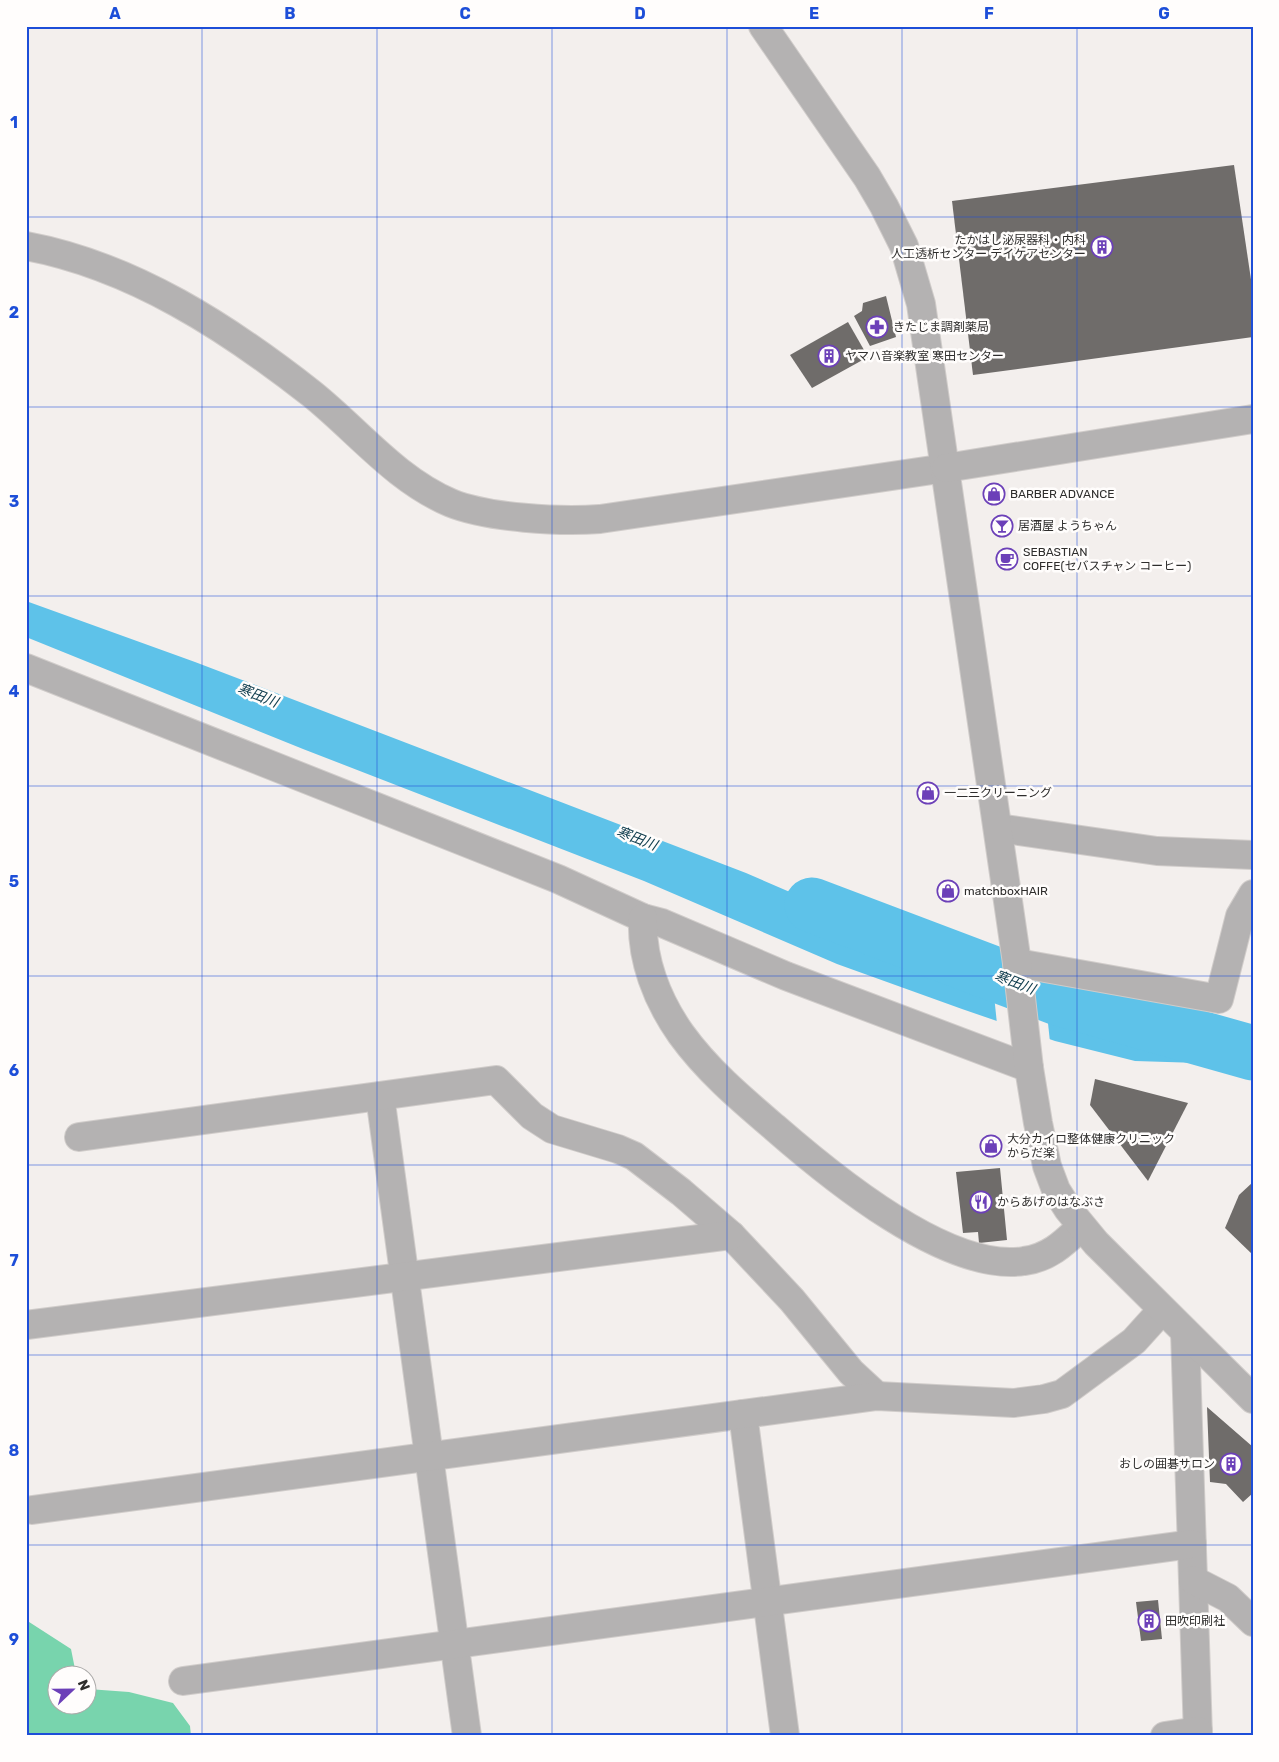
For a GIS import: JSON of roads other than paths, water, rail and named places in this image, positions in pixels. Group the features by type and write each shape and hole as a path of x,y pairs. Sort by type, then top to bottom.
{"street":[{"path":"763,26 867,177 904,246 922,304 1017,963 1028,1059 1047,1166 1056,1190 1081,1226 1162,1310 1253,1399"},
{"path":"26,246 82,259 139,283 199,315 313,395 366,445 412,480 453,504 481,512 557,520 600,519 946,468 1253,419"},
{"path":"26,668 558,879 643,918 786,976 1028,1059"},
{"path":"998,828 1157,851 1253,855"},
{"path":"1017,963 1219,999 1240,916 1253,894"},
{"path":"643,918 642,939 649,969 669,1014 693,1049 730,1089 821,1168 858,1196 927,1236 963,1252 992,1260 1025,1261 1050,1254 1081,1226"},
{"path":"79,1137 496,1080 532,1116 552,1129 618,1148 634,1156 681,1192 731,1235 792,1300 850,1372 877,1396"},
{"path":"380,1096 467,1736"},
{"path":"26,1325 731,1235"},
{"path":"32,1510 877,1396 1014,1403 1044,1399 1062,1394 1134,1340 1162,1310"},
{"path":"1165,1736 1198,1734 1185,1332"},
{"path":"743,1414 784,1736"},
{"path":"183,1681 1192,1544"},
{"path":"1193,1580 1228,1598 1253,1622"}],"water":[{"path":"26,601 195,662 746,873 987,977 1102,1018 1112,1030 1150,1045 1253,1062 1253,1076 1199,1063 1135,1061 1055,1041 837,964 644,881 303,749 26,637"}],"waterway":[{"name":"寒田川","path":"812,905 1058,998 1253,1053"}],"place":[{"name":"たかはし泌尿器科・内科 人工透析センター デイケアセンター","path":"1102,247"},
{"name":"きたじま調剤薬局","path":"877,327"},
{"name":"ヤマハ音楽教室 寒田センター","path":"829,356"},
{"name":"BARBER ADVANCE","path":"994,494"},
{"name":"居酒屋 ようちゃん","path":"1002,526"},
{"name":"SEBASTIAN COFFE(セバスチャン コーヒー)","path":"1007,559"},
{"name":"一二三クリーニング","path":"928,793"},
{"name":"matchboxHAIR","path":"948,891"},
{"name":"大分カイロ整体健康クリニック からだ楽","path":"991,1146"},
{"name":"からあげのはなぶさ","path":"981,1202"},
{"name":"おしの囲碁サロン","path":"1231,1464"},
{"name":"田吹印刷社","path":"1149,1621"}]}
